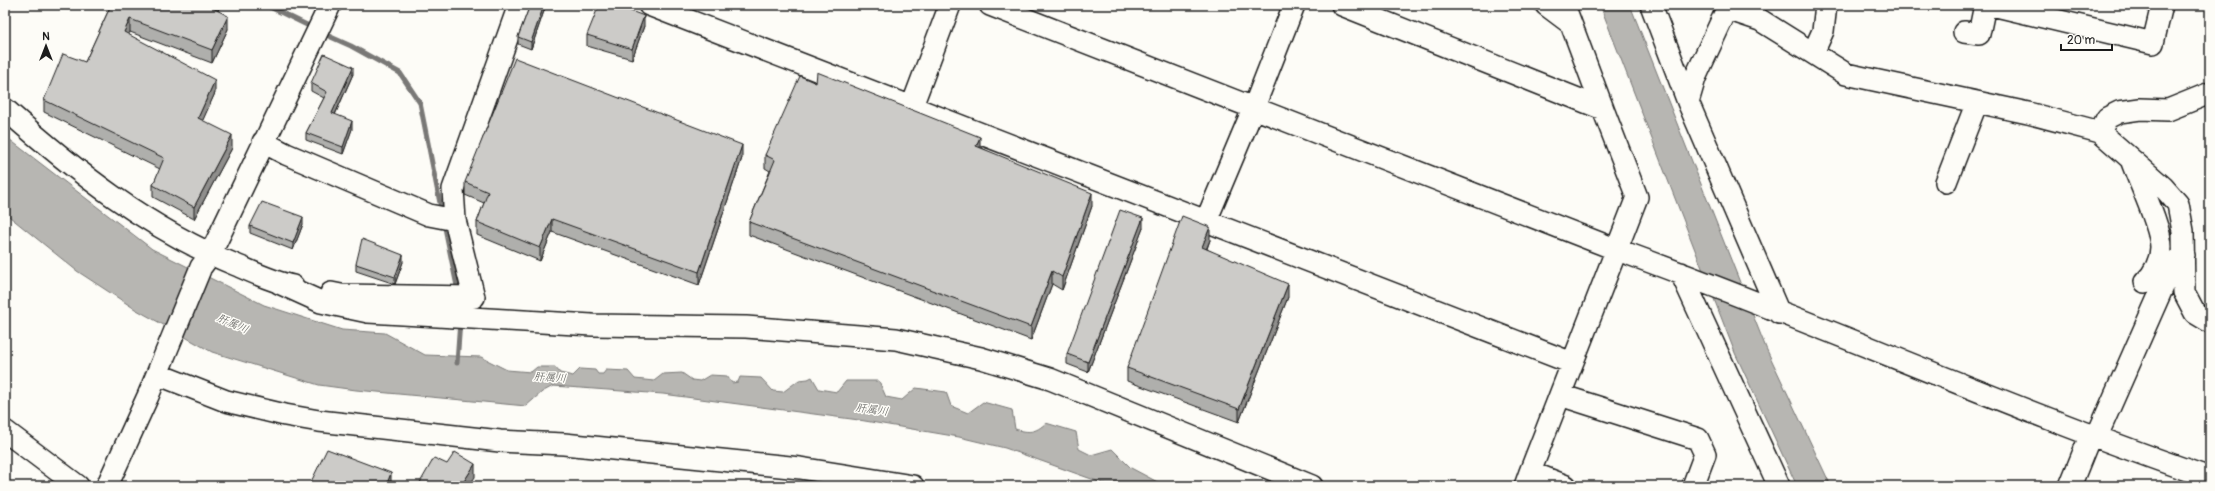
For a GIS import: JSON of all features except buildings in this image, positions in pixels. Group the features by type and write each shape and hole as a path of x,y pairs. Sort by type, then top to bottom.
{"street":[{"path":"107,486 206,261 330,5"},
{"path":"5,109 98,186 206,261 279,283 341,295 474,297 445,218 453,189 519,5"},
{"path":"912,106 950,5"},
{"path":"990,5 1254,107 1615,250 1684,274 1779,313 1836,333 2000,401 2210,478"},
{"path":"1206,221 1254,107 1294,5"},
{"path":"1342,5 1603,109"},
{"path":"1546,5 1567,14 1637,197 1615,250 1528,479 1566,486"},
{"path":"1652,5 1688,102 1779,313"},
{"path":"1812,53 1823,32 1826,5"},
{"path":"1964,32 1979,34 1984,5"},
{"path":"1992,5 2153,43 2162,5"},
{"path":"657,6 1572,363"},
{"path":"1688,102 1695,78 1726,7 1760,20 1846,74 1977,102 2100,132 2163,187 2178,204 2183,232 2184,292 2195,313 2210,322"},
{"path":"2100,132 2107,118 2119,112 2140,109 2168,110 2210,93"},
{"path":"1946,182 1977,102"},
{"path":"263,142 286,154 445,218"},
{"path":"2131,159 2158,230 2161,247 2152,275 2145,282"},
{"path":"2070,486 2173,264 2184,255"},
{"path":"1684,274 1779,486"},
{"path":"279,283 321,302 368,312 592,325 746,327 896,339 981,358 1050,380 1312,486"},
{"path":"159,370 226,401 285,416 500,441 564,444 800,468 913,486"},
{"path":"1560,395 1698,439 1705,454 1693,486"},
{"path":"5,431 78,486"}],"water":[{"path":"1600,5 1630,5 1766,348 1831,486 1797,486 1735,353"},
{"name":"肝属川","path":"5,136 152,249 264,305 342,330 385,333 425,355 481,357 507,370 531,372 537,367 555,367 560,373 573,376 580,369 595,370 598,374 603,374 606,370 628,371 635,379 654,381 663,374 682,373 692,380 700,381 710,375 727,376 732,383 738,382 740,377 761,378 773,391 783,392 799,380 812,377 819,389 837,392 846,381 879,381 886,397 902,400 916,388 946,392 951,406 968,413 983,402 1012,410 1015,429 1032,431 1038,429 1046,423 1076,432 1079,449 1091,455 1112,449 1131,468 1165,486 1111,486 1005,448 959,437 859,420 663,394 553,386 542,392 526,406 356,390 319,385 212,352 135,309 77,271 5,213"}],"waterway":[{"path":"266,5 313,28"},
{"path":"322,33 351,46 400,73 420,103 442,213"},
{"path":"444,223 458,291"},
{"path":"457,363 460,321"}]}
